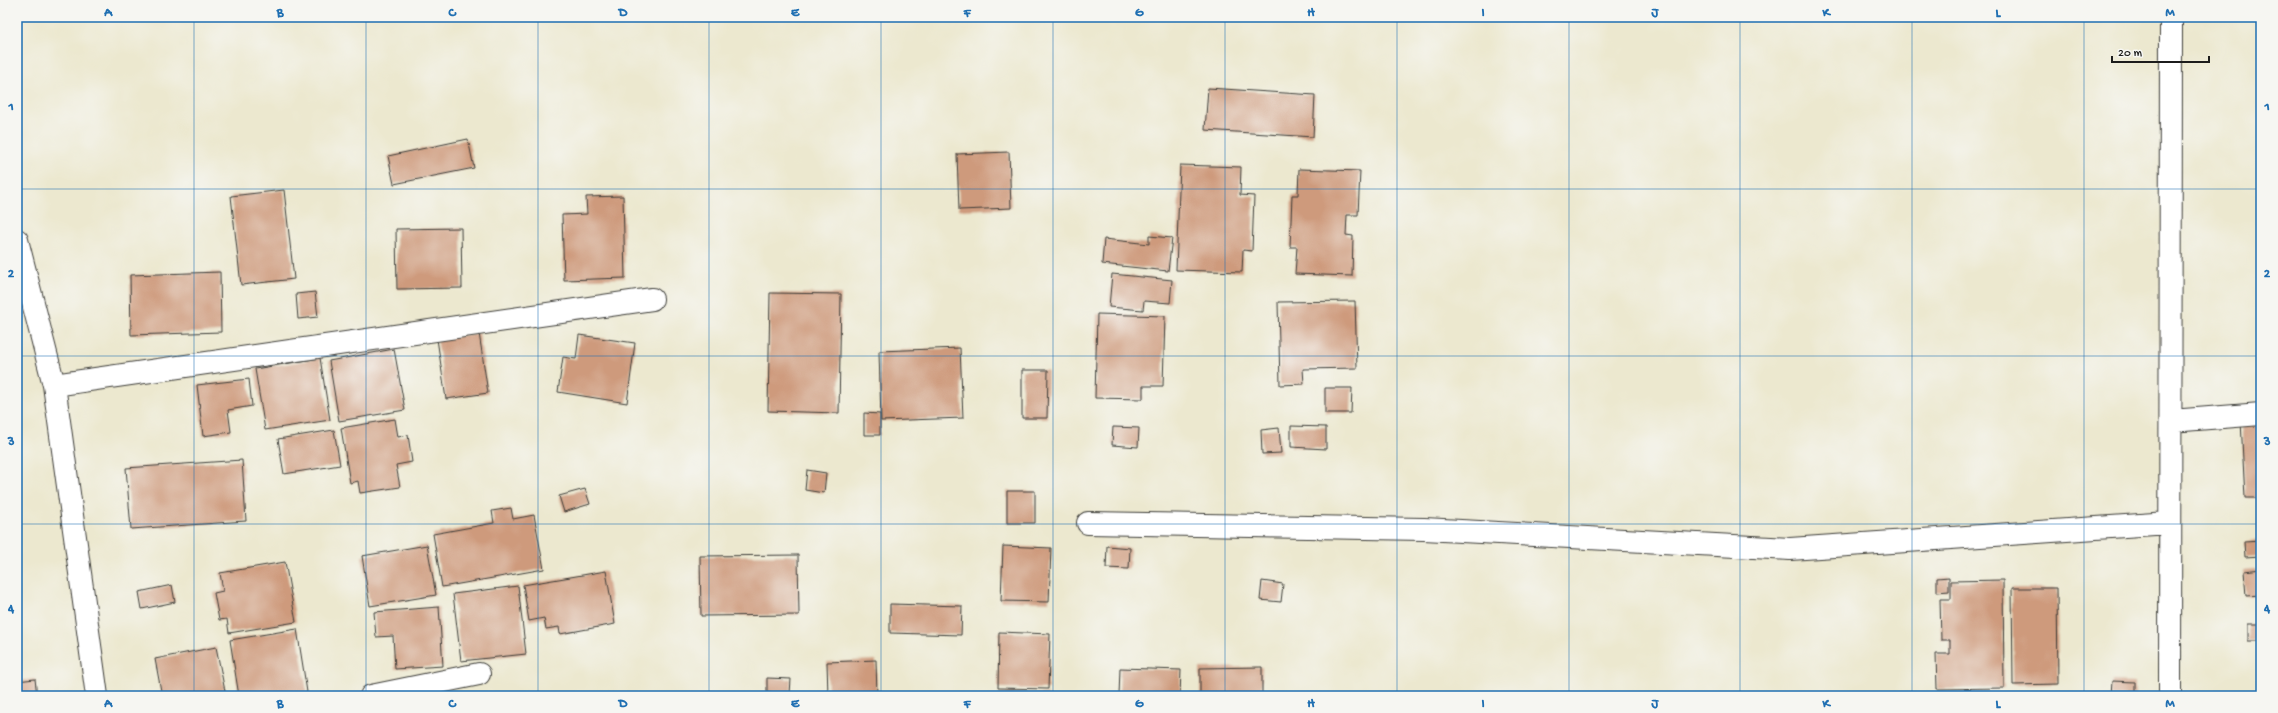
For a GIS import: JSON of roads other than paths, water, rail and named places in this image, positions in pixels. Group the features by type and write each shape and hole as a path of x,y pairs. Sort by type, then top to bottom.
{"street":[{"path":"2170,696 2169,523 2171,17"},
{"path":"17,240 54,385 97,696"},
{"path":"54,385 652,299"},
{"path":"2170,421 2261,414"},
{"path":"1088,523 1424,529 1790,549 2169,523"},
{"path":"371,696 478,674"}]}
